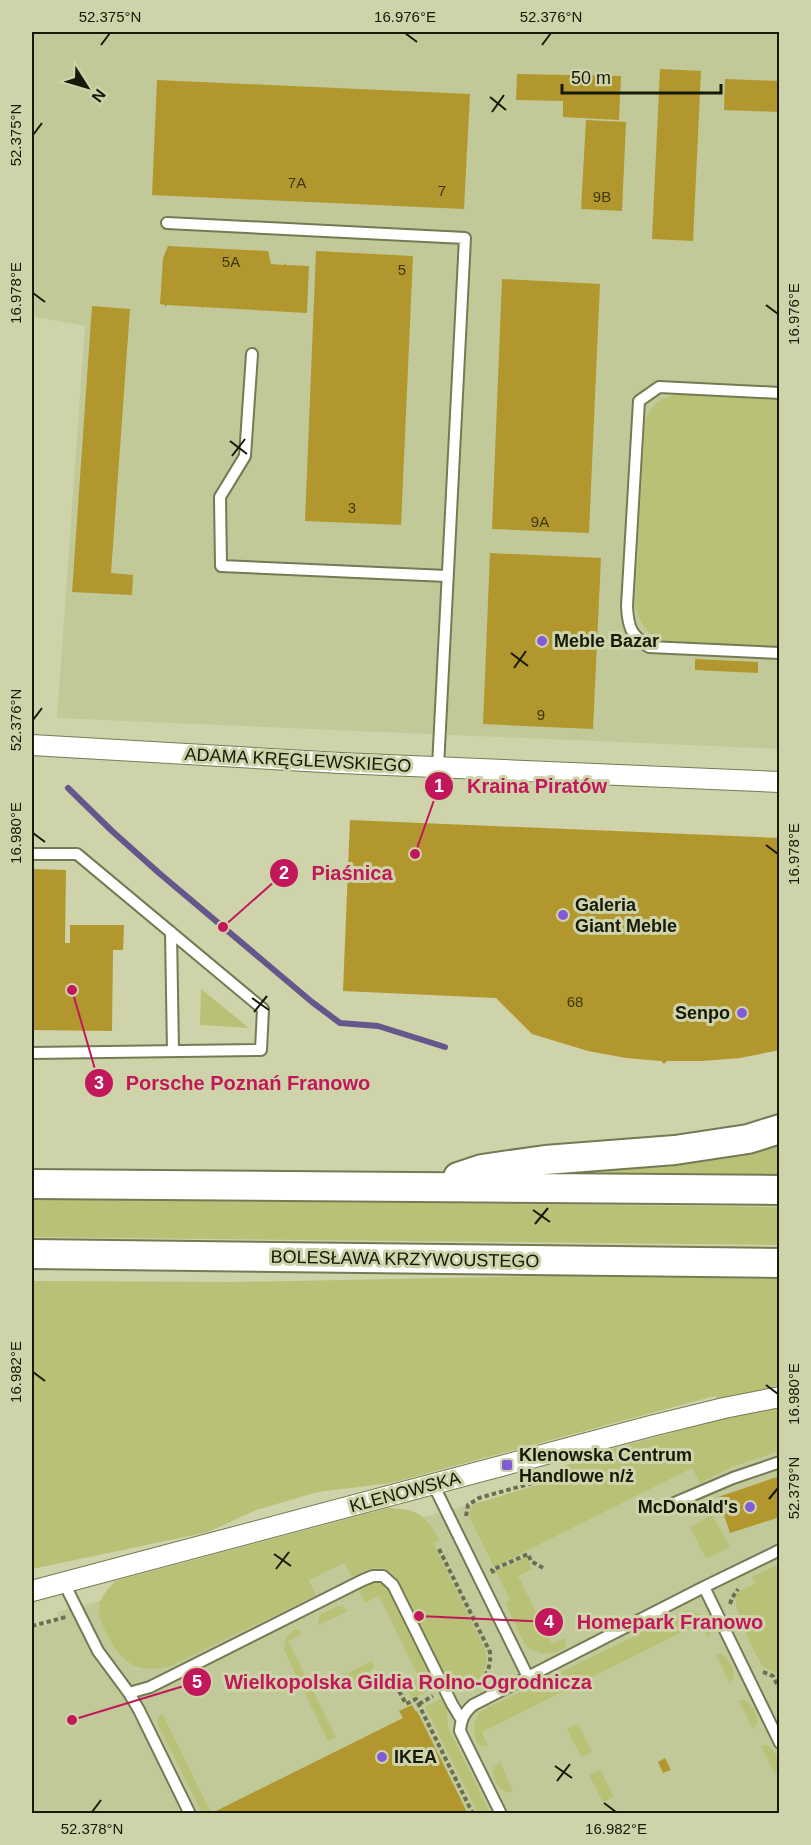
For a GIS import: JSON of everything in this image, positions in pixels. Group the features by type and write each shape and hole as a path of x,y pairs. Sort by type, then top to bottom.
{"main road":[{"path":"430,1186 482,1168 545,1160 675,1150 748,1139 780,1129"},
{"path":"32,1184 780,1190"},
{"name":"BOLESŁAWA KRZYWOUSTEGO","path":"32,1254 780,1263"}],"street":[{"name":"ADAMA KRĘGLEWSKIEGO","path":"32,745 268,759 780,782"},
{"name":"KLENOWSKA","path":"32,1591 651,1426 780,1397"}],"lane":[{"path":"167,223 465,238 438,767"},
{"path":"252,354 245,456 220,496 221,566 447,576"},
{"path":"780,393 659,387 639,401 627,606 628,623 635,637 649,647 780,653"},
{"path":"32,854 77,854 263,1009 261,1050 32,1053"},
{"path":"171,932 173,1051"},
{"path":"665,1507 733,1478 780,1462"},
{"path":"433,1485 528,1677"},
{"path":"461,1719 473,1705 704,1587 780,1551"},
{"path":"129,1693 150,1687 346,1588 373,1576 383,1576 393,1585 461,1719 460,1731 501,1814"},
{"path":"64,1583 98,1651 129,1693 190,1814"},
{"path":"704,1587 780,1743"}],"path":[{"path":"466,1516 468,1505 479,1498 536,1482"},
{"path":"419,1704 453,1686 457,1693 462,1695 472,1690 489,1671 491,1662 490,1652 439,1549"},
{"path":"492,1570 528,1554 531,1561 545,1569"},
{"path":"487,1560 506,1598 493,1604"},
{"path":"731,1611 730,1604 735,1592 748,1583 741,1569"},
{"path":"32,1626 80,1613"},
{"path":"759,1668 773,1676 780,1690"},
{"path":"392,1678 406,1704 416,1699 419,1704 473,1814"}],"shaded area":[{"path":"32,32 779,32 779,749 57,718 85,326 32,316"},
{"path":"677,394 779,399 779,646 666,642 654,636 642,624 635,606 645,421 657,403"},
{"path":"201,989 249,1028 200,1025"},
{"path":"779,1142 779,1175 553,1172"},
{"path":"32,1199 779,1207 779,1245 32,1237"},
{"path":"551,1276 779,1279 779,1385 719,1401 715,1396 391,1483 318,1492 256,1510 208,1532 32,1569 32,1281 235,1282"},
{"path":"779,1404 779,1451 734,1466 700,1483 692,1468 494,1567 469,1516 475,1504 540,1484 539,1478 585,1456"},
{"path":"779,1421 779,1813 32,1814 32,1629 60,1621 57,1612 424,1517"},
{"path":"388,1508 413,1512 430,1524 439,1540 433,1543 485,1649 486,1663 482,1674 462,1691 458,1690 453,1679 447,1682 395,1576 385,1568 369,1569 352,1577 344,1563 309,1580 316,1595 173,1665 161,1668 141,1668 124,1659 103,1626 99,1615 99,1605 103,1595 115,1581"},
{"path":"712,1515 730,1547 706,1559 690,1527"},
{"path":"526,1557 532,1569 518,1576 552,1644 566,1639 565,1647 555,1653 544,1654 524,1643 505,1603 510,1600 496,1571"},
{"path":"780,1564 779,1677 764,1667 756,1655 738,1610 736,1597 739,1592 755,1584 752,1577"},
{"path":"372,1582 382,1584 389,1590 436,1687 412,1699 405,1685 419,1678 379,1596 365,1603 359,1590 363,1585"},
{"path":"337,1606 348,1611 319,1625 320,1615"},
{"path":"686,1611 699,1614 709,1622 712,1630 708,1637 700,1623 482,1732 488,1746 481,1746 476,1742 474,1725 481,1711"},
{"path":"295,1629 302,1634 288,1641 336,1737 328,1741 284,1650 286,1637"},
{"path":"722,1654 733,1668 734,1678 730,1683 716,1655"},
{"path":"372,1661 374,1667 372,1670 361,1677 354,1680 344,1675"},
{"path":"442,1698 447,1710 448,1727 490,1813 478,1813 425,1707"},
{"path":"745,1700 756,1714 757,1724 753,1729 739,1701"},
{"path":"162,1713 211,1813 202,1813 158,1724 157,1720"},
{"path":"578,1724 592,1752 581,1757 567,1729"},
{"path":"767,1745 777,1758 778,1767 775,1774 761,1746"},
{"path":"500,1762 513,1791 507,1793 496,1782 494,1774 494,1767"},
{"path":"600,1769 614,1797 603,1802 589,1775"}],"building":[{"path":"660,69 701,71 693,241 652,239"},
{"path":"517,74 621,76 619,120 563,117 563,101 516,100"},
{"path":"725,79 780,81 780,112 724,110"},
{"path":"157,80 470,94 464,209 152,195"},
{"path":"586,120 626,122 622,211 581,209"},
{"path":"168,246 268,251 271,264 309,266 307,313 203,307 202,309 202,307 167,305 165,307 160,304 163,258"},
{"path":"316,251 413,256 401,525 305,521"},
{"path":"502,279 600,284 589,533 492,529"},
{"path":"92,306 130,309 111,573 133,575 132,595 72,592"},
{"name":"Meble Bazar","path":"490,553 601,558 593,729 483,724"},
{"path":"695,659 758,662 758,673 695,670"},
{"name":"Galeria Giant Meble","path":"350,820 780,838 780,1050 740,1058 667,1061 664,1064 661,1061 588,1051 532,1034 496,998 343,991"},
{"path":"32,869 66,870 65,943 70,943 70,925 124,925 123,950 113,950 112,1031 32,1030"},
{"name":"McDonald's","path":"780,1476 780,1517 730,1533 718,1497"},
{"name":"IKEA","path":"412,1705 468,1814 210,1814 403,1718 399,1711"},
{"path":"665,1758 671,1770 663,1773 658,1762"}],"waterway":[{"path":"68,788 159,873 340,1023 378,1026 445,1047"}],"place":[{"name":"Meble Bazar","path":"542,641"},
{"name":"Kraina Piratów","path":"415,854"},
{"name":"Galeria Giant Meble","path":"563,915"},
{"name":"Piaśnica","path":"223,927"},
{"name":"Porsche Poznań Franowo","path":"72,990"},
{"name":"Senpo","path":"742,1013"},
{"name":"Klenowska Centrum Handlowe n/ż","path":"507,1465"},
{"name":"McDonald's","path":"750,1507"},
{"name":"Homepark Franowo","path":"419,1616"},
{"name":"Wielkopolska Gildia Rolno-Ogrodnicza","path":"72,1720"},
{"name":"IKEA","path":"382,1757"}]}
